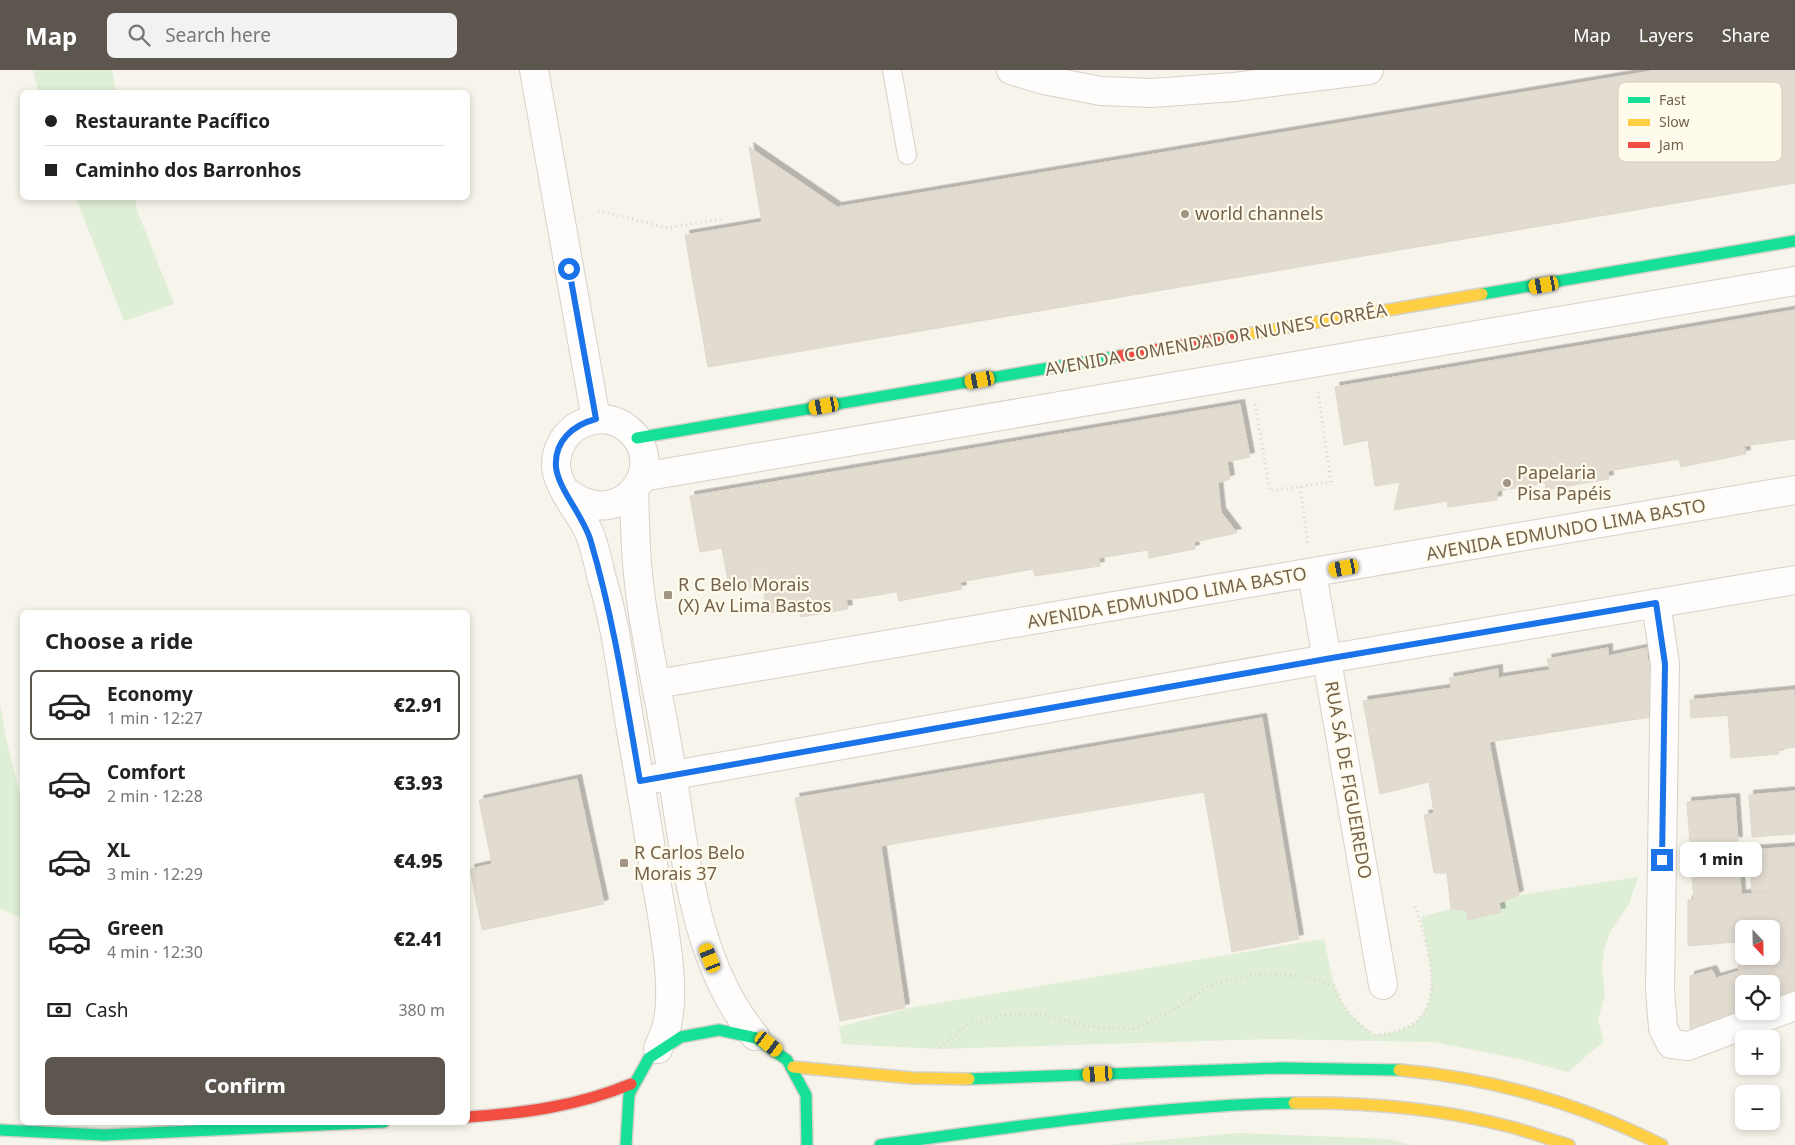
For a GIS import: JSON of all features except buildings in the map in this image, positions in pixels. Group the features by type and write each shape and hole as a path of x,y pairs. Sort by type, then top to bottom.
{"street":[{"path":"534,70 596,419"},
{"path":"1011,70 1044,80 1101,91 1152,93 1226,88 1369,70"},
{"name":"AVENIDA COMENDADOR NUNES CORRÊA","path":"637,438 1795,241"},
{"name":"AVENIDA COMENDADOR NUNES CORRÊA","path":"638,484 1249,373 1795,282"},
{"path":"658,1049 667,1024 668,964 640,781 604,585 588,532 560,480 556,467 557,454 562,441 576,426 596,419 619,423 637,438 643,450 644,464 638,484 637,563 683,844 705,943 738,1016 755,1036 782,1055 793,1067 806,1094 811,1124 807,1145"},
{"path":"567,492 586,504 609,506 623,501 638,484"},
{"name":"AVENIDA EDMUNDO LIMA BASTO","path":"656,684 1312,574 1795,490"},
{"name":"RUA SÁ DE FIGUEIREDO","path":"1312,574 1383,985"},
{"path":"640,781 1326,659 1795,580"},
{"path":"1656,603 1665,664 1660,989 1663,1028 1672,1044 1688,1046 1795,1006"},
{"path":"626,1145 624,1118 631,1084 642,1065 658,1049 680,1036 704,1029 730,1029 755,1036"},
{"path":"793,1067 893,1077 968,1079 1330,1066 1414,1071 1478,1080 1533,1093 1633,1129 1662,1145"},
{"path":"470,1117 538,1113 603,1098 631,1084"},
{"path":"880,1145 1104,1116 1240,1104 1366,1104 1412,1108 1496,1122 1569,1145"},
{"path":"0,1130 104,1135 319,1125"}],"lane":[{"path":"892,70 906,155"}],"path":[{"path":"598,211 668,228 720,219 723,228"},
{"path":"1249,373 1270,491 1331,482 1313,362"},
{"path":"1300,487 1312,574"},
{"path":"939,1049 967,1025 1002,1015 1042,1014 1084,1026 1133,1029 1172,1012 1209,986 1254,974 1305,976 1334,986 1343,1008 1357,1023 1374,1035 1392,1034 1417,1022 1427,1012 1432,992 1426,940 1415,906"}],"green space":[{"path":"33,70 112,70 116,90 38,90"},
{"path":"77,200 135,200 137,210 174,304 124,321"},
{"path":"0,704 6,738 20,794 20,918 0,908"},
{"path":"1638,877 1629,904 1610,932 1604,950 1602,966 1605,996 1598,1020 1604,1041 1568,1072 1520,1059 1433,1042 1270,1039 939,1049 842,1044 839,1027 914,1007 1324,939 1333,982 1337,993 1350,1014 1374,1035 1399,1031 1415,1022 1426,1010 1430,994 1429,958 1421,917 1451,909 1466,910 1468,920 1500,912 1499,903 1519,895"},
{"path":"1239,1133 1387,1139 1412,1145 1106,1145"}],"traffic: fast":[{"path":"1482,294 1795,241"},
{"path":"637,438 1120,356"},
{"path":"626,1145 629,1094 649,1058 681,1037 719,1030 756,1038 787,1060 806,1095 807,1145"},
{"path":"969,1079 1281,1068 1399,1070"},
{"path":"880,1145 1086,1118 1190,1108 1294,1103"},
{"path":"0,1130 104,1135 319,1125"}],"traffic: slow":[{"path":"1241,335 1482,294"},
{"path":"793,1067 913,1078 969,1079"},
{"path":"1399,1070 1468,1079 1534,1095 1599,1117 1662,1145"},
{"path":"1294,1103 1401,1107 1455,1115 1523,1130 1569,1145"}],"traffic: jam":[{"path":"1120,356 1241,335"},
{"path":"470,1117 510,1113 571,1103 611,1092 631,1084"}],"place":[{"name":"world channels","path":"1185,214"},
{"name":"Papelaria Pisa Papéis","path":"1507,483"},
{"name":"R C Belo Morais (X) Av Lima Bastos","path":"668,595"},
{"name":"R Carlos Belo Morais 37","path":"624,863"}],"route":[{"path":"569,269 596,419 582,422 570,430 562,441 557,454 556,467 560,480 588,532 604,585 640,781 1326,659 1656,603 1665,664 1662,860"}]}
